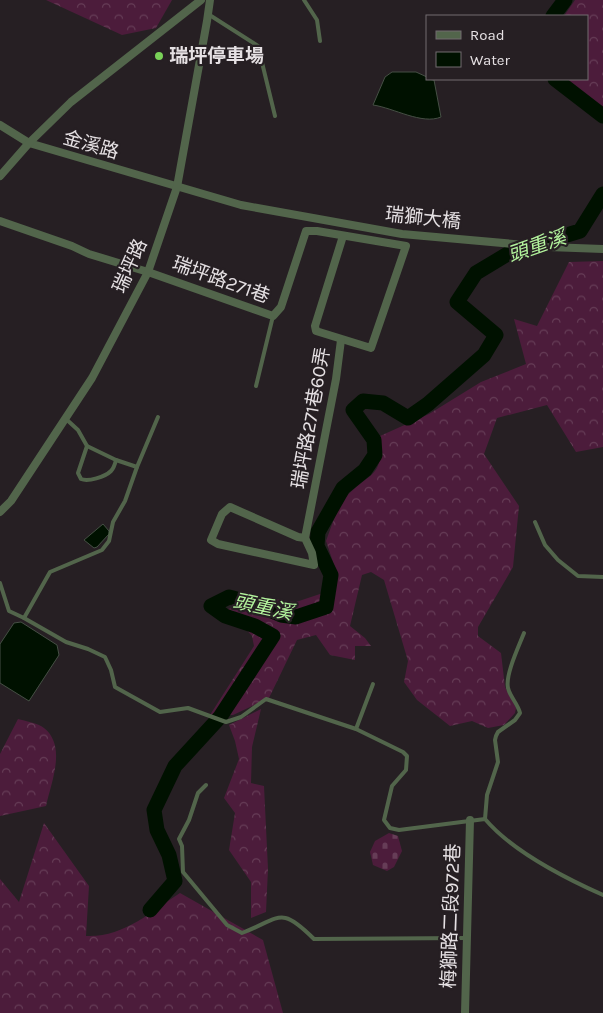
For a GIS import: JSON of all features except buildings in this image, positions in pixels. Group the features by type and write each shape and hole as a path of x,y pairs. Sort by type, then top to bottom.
{"street":[{"path":"0,176 29,143 71,102 201,0"},
{"name":"瑞坪路","path":"0,512 11,501 92,378 148,272 177,187 210,0"},
{"name":"金溪路","path":"0,125 29,143 241,205"},
{"name":"瑞獅大橋","path":"241,205 402,234 603,250"},
{"name":"瑞坪路271巷","path":"0,221 72,246 89,254 148,272 273,316 281,307 306,231 343,236"},
{"path":"341,340 371,348 406,246 343,236"},
{"name":"瑞坪路271巷60弄","path":"305,538 336,379 341,340 316,331 315,326 343,236"},
{"path":"230,507 298,537 305,538 312,553 314,565 218,544 211,540 222,514 230,507"},
{"name":"梅獅路二段972巷","path":"464,1013 470,820"}],"lane":[{"path":"304,0 317,20 320,41"},
{"path":"208,14 258,46 275,116"},
{"path":"256,386 273,316"},
{"path":"24,618 50,572 102,550 109,541 113,522 125,501 158,418"},
{"path":"66,419 78,430 87,446 137,468"},
{"path":"87,446 78,473 81,479 86,481 110,472 116,460"},
{"path":"535,522 545,545 558,560 578,576 603,577"},
{"path":"0,584 10,611 66,642 105,657 111,670 115,687 160,712 188,708 226,722 241,717 266,699 356,729 403,752 407,756 406,770 392,786 384,820 390,828 399,830 485,819"},
{"path":"524,633 507,680 509,693 519,708 520,713 515,720 498,732 496,736 498,762 487,795 485,819 496,832 548,867 603,895"},
{"path":"356,729 373,684"},
{"path":"206,785 198,793 189,820 179,839 182,846 182,866 185,876 218,916 233,930 242,933 274,918 285,917 297,923 314,939 467,938"}],"green space":[{"path":"46,0 172,0 156,28 122,35"},
{"path":"575,0 603,0 603,108 567,80 588,80 588,15 565,15"},
{"path":"603,261 603,447 576,452 547,405 497,418 484,454 519,506 513,567 478,627 478,636 501,653 505,687 516,708 515,713 504,725 488,728 472,721 450,726 417,700 404,682 408,661 384,580 371,572 362,575 350,626 365,638 371,646 355,646 355,660 330,655 316,635 297,640 269,698 233,715 210,715 254,646 252,636 228,609 260,597 296,602 335,589 336,571 326,541 342,501 377,468 381,450 380,436 429,414 481,382 526,364 514,319 537,326 569,262"},
{"path":"261,709 252,747 251,783 264,786 268,869 266,912 251,918 251,882 229,850 235,813 224,798 239,759 229,725"},
{"path":"18,719 41,726 51,736 55,745 56,755 54,776 46,806 0,816 0,754"},
{"path":"44,823 89,886 86,936 99,936 124,928 180,893 263,940 283,1013 0,1013 0,879 19,902"},
{"path":"389,833 398,836 402,851 394,867 387,871 373,865 370,852 375,841"}],"water":[{"path":"392,72 416,72 426,77 426,80 434,80 441,117 433,119 417,118 373,105 385,77"},
{"path":"103,524 109,531 109,534 94,548 84,540"},
{"path":"21,622 57,645 59,655 29,701 0,683 0,644 14,623"}],"waterway":[{"name":"頭重溪","path":"554,15 565,0"},
{"name":"頭重溪","path":"556,80 603,116"},
{"name":"頭重溪","path":"150,910 175,881 169,855 157,830 154,810 175,766 220,717 273,636 255,626 225,616 211,606 229,597 256,604 281,615 296,617 326,607 331,575 317,546 318,532 343,488 365,470 375,455 374,440 353,410 363,401 383,403 408,418 428,404 484,355 496,335 457,302 476,273 511,252 580,231 603,194"}],"place":[{"name":"瑞坪停車場","path":"159,56"}]}
